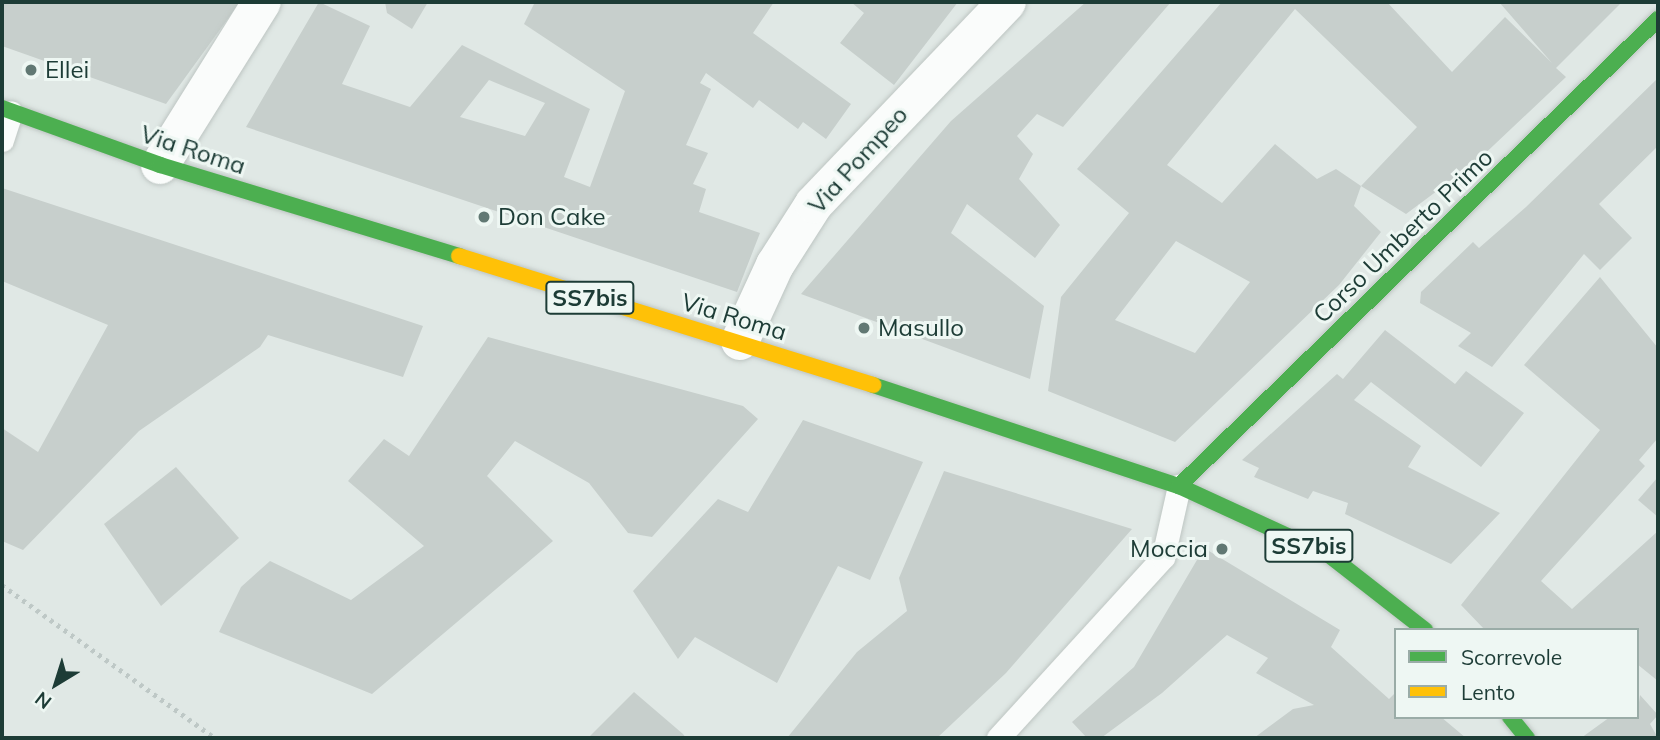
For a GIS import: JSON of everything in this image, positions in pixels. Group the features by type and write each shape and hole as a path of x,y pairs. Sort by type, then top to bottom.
{"main road":[{"name":"Corso Umberto Primo","path":"1179,486 1658,19"},
{"name":"Via Roma","path":"7,110 160,165 740,341 1179,486 1329,555 1422,628"},
{"path":"1512,719 1527,738"}],"street":[{"path":"160,165 262,2"},
{"name":"Via Pompeo","path":"740,341 775,265 814,204 1007,2"}],"lane":[{"path":"2,140 7,110"},
{"path":"998,738 1163,557 1179,486"}],"path":[{"path":"2,585 215,738"}],"building":[{"path":"2,2 240,2 166,104 2,46"},
{"path":"319,2 370,26 342,84 410,107 462,45 590,109 564,177 590,187 625,91 524,24 535,2 774,2 753,33 851,104 826,139 803,122 798,129 759,100 753,108 706,73 700,83 711,89 686,145 708,153 693,184 706,189 699,212 760,233 737,292 246,127","holes":["489,80 545,103 525,136 460,117"]},
{"path":"385,2 428,2 412,29 387,13"},
{"path":"851,2 958,2 894,85 840,43 864,13"},
{"path":"1086,2 1171,2 1063,127 1037,114 1017,136 1033,154 1019,179 1060,225 1035,258 967,204 951,233 1044,306 1030,379 801,294 951,121"},
{"path":"1222,2 1387,2 1452,72 1505,17 1552,63 1499,2 1622,2 1556,68 1566,77 1476,162 1406,214 1361,186 1354,206 1381,232 1339,285 1175,442 1048,391 1061,297 1129,213 1077,169","holes":["1295,9 1417,127 1361,186 1336,169 1317,179 1275,144 1222,203 1167,165","1176,241 1250,282 1195,353 1115,320"]},
{"path":"1658,78 1658,146 1599,204 1632,238 1600,270 1584,254 1492,367 1458,346 1471,333 1420,303 1421,292 1473,242 1479,248 1526,207"},
{"path":"2,188 423,326 403,377 268,335 260,347 139,431 23,550 2,541 2,428 38,452 108,325 2,281"},
{"path":"1600,277 1658,348 1658,438 1639,460 1645,466 1541,581 1572,609 1658,531 1658,681 1639,666 1639,628 1483,628 1461,605 1600,430 1524,365"},
{"path":"1385,330 1455,384 1466,371 1524,413 1481,467 1371,382 1354,400 1421,446 1408,467 1500,513 1451,564 1345,514 1348,503 1313,491 1308,499 1254,477 1259,468 1242,460 1337,374 1343,379"},
{"path":"488,337 743,406 758,419 652,537 628,533 589,483 515,441 487,476 553,541 372,694 219,632 241,587 270,561 351,600 424,546 348,481 384,439 409,456"},
{"path":"803,420 923,462 870,580 838,566 777,683 695,637 678,659 633,591 718,499 748,512"},
{"path":"176,467 239,538 161,606 104,524"},
{"path":"944,471 1132,529 1006,673 937,738 787,738 857,652 907,611 899,578"},
{"path":"1658,477 1658,517 1638,500"},
{"path":"1204,548 1340,630 1331,647 1389,699 1394,694 1394,719 1443,719 1466,738 1254,738 1293,709 1314,705 1256,673 1268,658 1227,635 1162,693 1101,738 1087,738 1072,722 1134,667"},
{"path":"634,692 683,734 686,738 588,738"},
{"path":"1640,695 1658,715 1650,724 1658,738 1581,738 1607,719 1639,719"}],"traffic: fast":[{"path":"1179,486 1658,19"},
{"path":"2,108 160,165 459,256"},
{"path":"873,385 1179,486 1329,555 1422,628"},
{"path":"1512,719 1527,738"}],"traffic: slow":[{"path":"459,256 873,385"}],"place":[{"name":"Ellei","path":"31,70"},
{"name":"Don Cake","path":"484,217"},
{"name":"Masullo","path":"864,328"},
{"name":"Moccia","path":"1222,549"}]}
